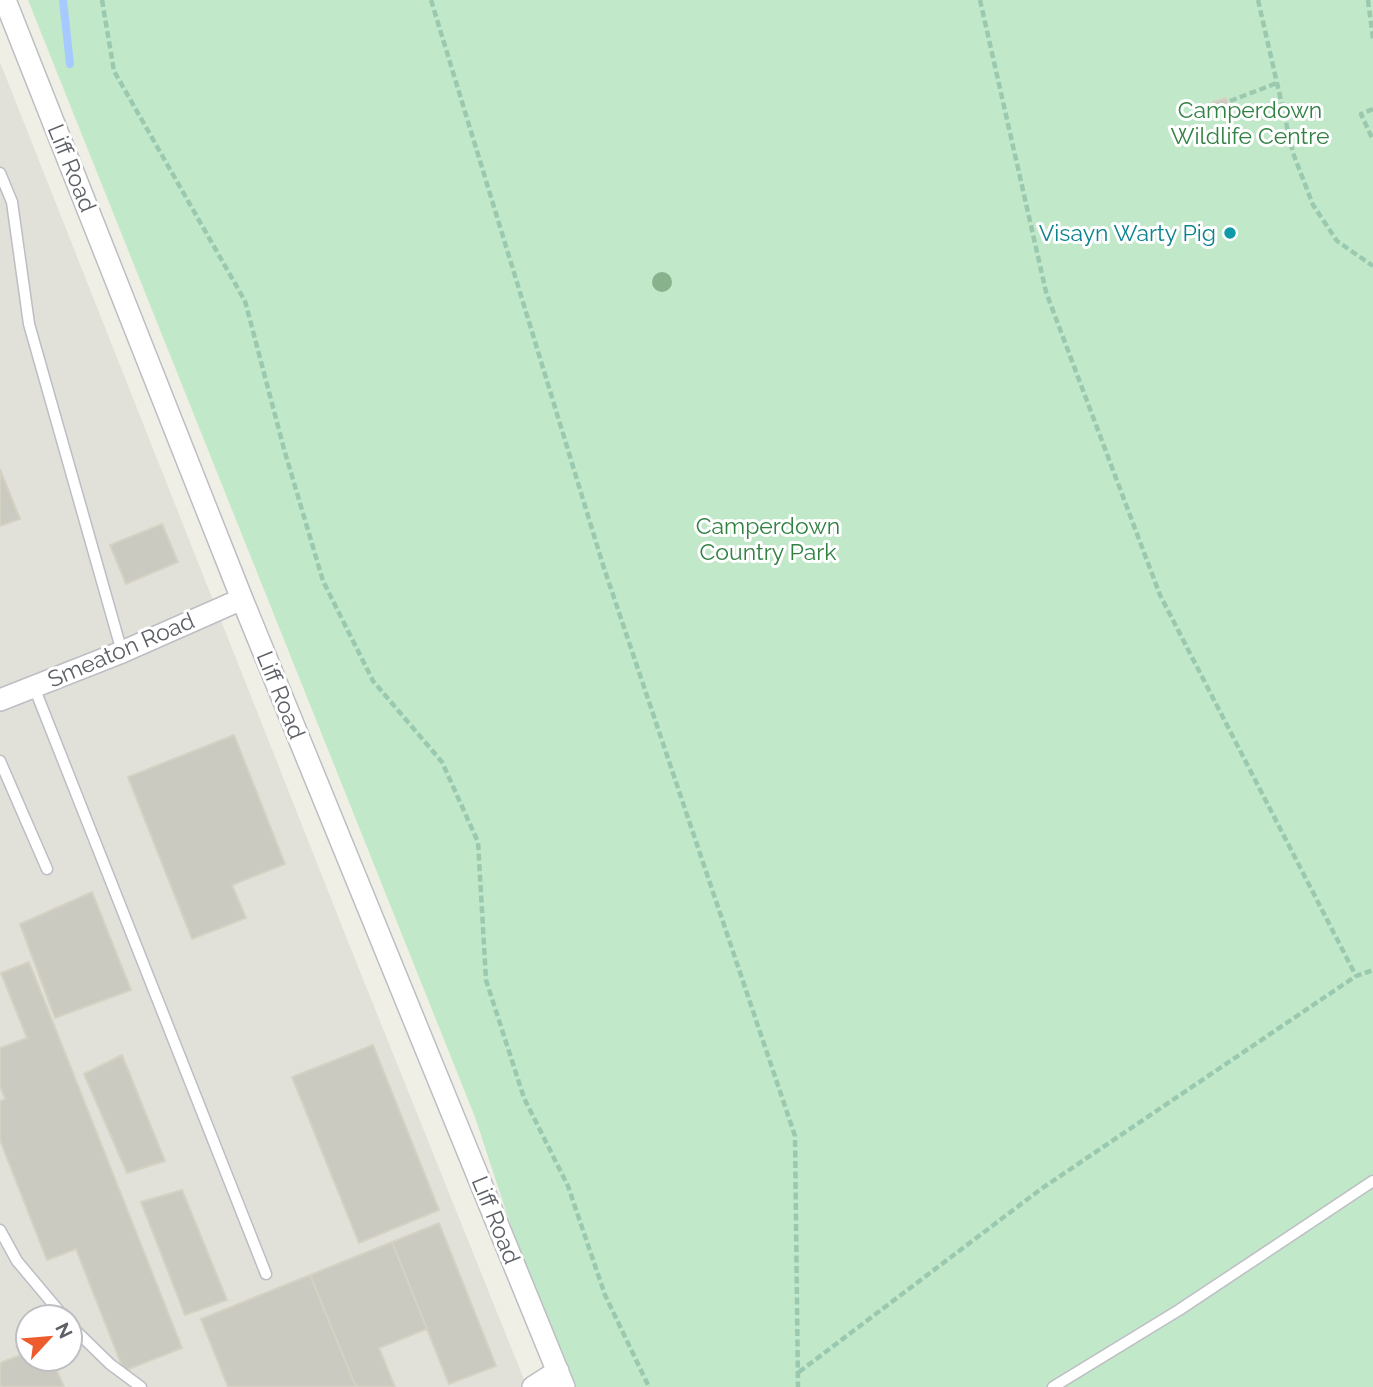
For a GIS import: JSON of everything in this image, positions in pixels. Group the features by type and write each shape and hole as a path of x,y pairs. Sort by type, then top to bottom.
{"street":[{"name":"Liff Road","path":"5,0 242,599 561,1379"},
{"name":"Smeaton Road","path":"0,700 122,652 242,599"},
{"path":"533,1387 561,1379"}],"lane":[{"path":"0,173 12,202 29,324 122,652"},
{"path":"34,687 265,1274"},
{"path":"0,761 47,869"},
{"path":"1053,1387 1179,1310 1373,1181"},
{"path":"0,1230 18,1261 52,1303"},
{"path":"84,1339 110,1364 141,1387"}],"path":[{"path":"102,0 114,71 245,301 284,449 323,581 373,681 442,762 478,842 486,980 524,1098 568,1186 605,1295 649,1387"},
{"path":"430,0 603,565 794,1136 798,1387"},
{"path":"980,0 1046,292 1160,595 1356,976"},
{"path":"1258,0 1293,153 1313,205 1337,241 1373,266"},
{"path":"1368,0 1373,39"},
{"path":"1230,101 1277,83"},
{"path":"1373,109 1361,114 1373,140"},
{"path":"798,1372 1041,1189 1356,976 1373,970"}],"shaded area":[{"path":"0,62 351,949 527,1387 0,1387"}],"green space":[{"name":"Camperdown Country Park","path":"28,0 1373,0 1373,1387 564,1387 475,1117"}],"building":[{"path":"1226,98 1229,107 1217,112 1213,102"},
{"path":"0,469 20,519 0,526"},
{"path":"162,524 178,562 126,584 110,545"},
{"path":"234,735 285,864 232,885 246,918 192,939 128,777"},
{"path":"92,892 131,990 55,1018 20,924"},
{"path":"29,962 182,1348 124,1371 76,1249 47,1260 0,1140 0,1101 5,1099 0,1086 0,1048 27,1038 1,973"},
{"path":"373,1045 439,1210 359,1243 292,1077"},
{"path":"122,1055 165,1161 127,1173 84,1074"},
{"path":"182,1190 227,1300 185,1315 141,1202"},
{"path":"439,1223 496,1366 449,1384 392,1242"},
{"path":"392,1242 427,1329 379,1348 395,1387 356,1387 310,1275"},
{"path":"310,1275 356,1387 228,1387 201,1319"},
{"path":"14,1358 14,1373 58,1373 64,1387 0,1387 0,1363"}],"waterway":[{"path":"63,0 70,64"}],"place":[{"name":"Visayn Warty Pig","path":"1230,233"}],"park label":[{"name":"Camperdown Wildlife Centre","path":"1250,123"}]}
